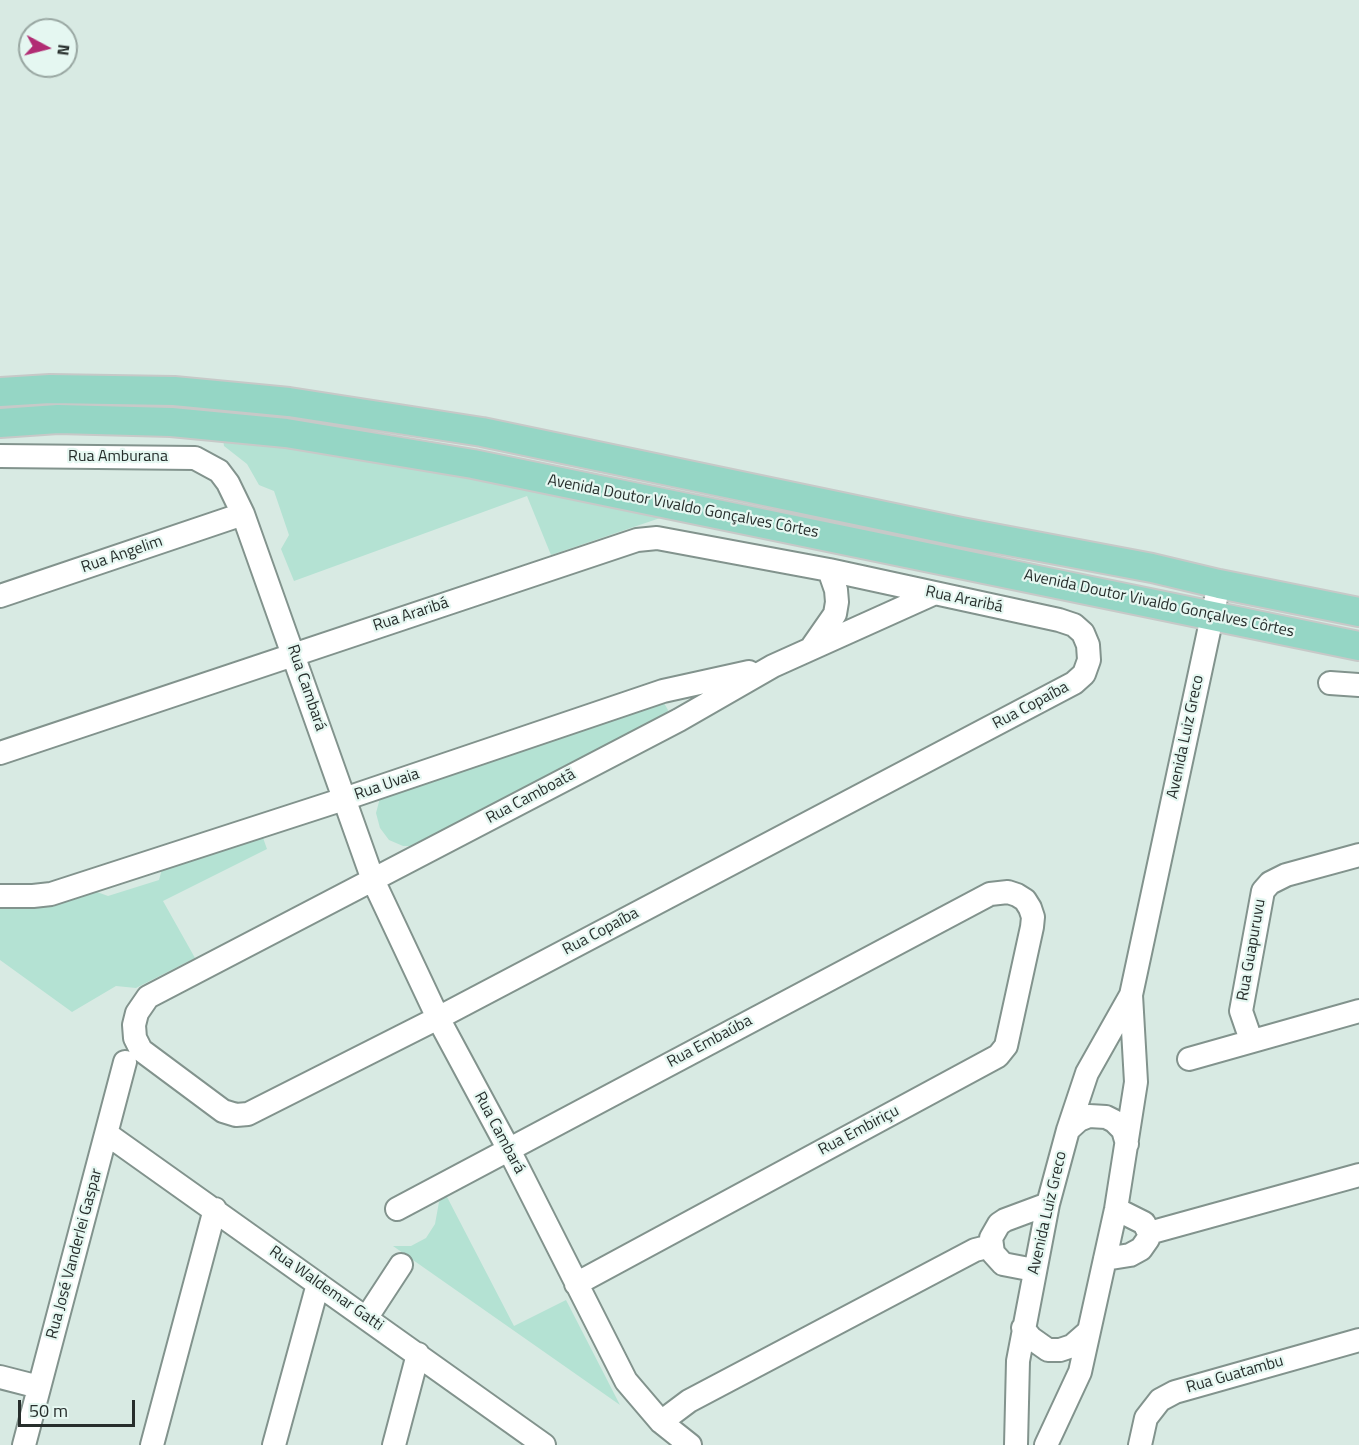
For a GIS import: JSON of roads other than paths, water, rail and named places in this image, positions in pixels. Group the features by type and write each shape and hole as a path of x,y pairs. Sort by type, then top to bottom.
{"main road":[{"name":"Avenida Doutor Vivaldo Gonçalves Côrtes","path":"0,392 50,389 174,391 289,402 482,432 1359,612"},
{"name":"Avenida Doutor Vivaldo Gonçalves Côrtes","path":"0,423 58,419 171,423 286,433 473,464 1359,646"}],"street":[{"name":"Rua Amburana","path":"0,456 195,458 219,471 228,483"},
{"name":"Rua Cambará","path":"228,483 243,514 373,880 438,1018 508,1148 626,1381 661,1422 690,1445"},
{"name":"Rua Angelim","path":"0,596 243,514"},
{"name":"Rua Araribá","path":"0,753 637,540 657,538 829,570 1059,620 1074,625 1083,633 1089,652"},
{"path":"811,648 835,614 836,590 829,570"},
{"name":"Avenida Luiz Greco","path":"1046,1445 1080,1372 1116,1209 1136,1082 1131,995 1218,584"},
{"name":"Rua Camboatã","path":"137,1012 148,997 679,720 773,666 933,594"},
{"name":"Rua Copaíba","path":"137,1012 134,1025 135,1038 141,1050 223,1111 248,1114 438,1018 1074,683 1084,674 1089,652"},
{"name":"Rua Uvaia","path":"0,896 51,894 344,799 663,691 773,666"},
{"path":"1330,683 1359,685"},
{"path":"663,691 679,720"},
{"name":"Rua Guapuruvu","path":"1251,1040 1241,1011 1263,891 1270,883 1286,876 1359,855"},
{"name":"Rua Embaúba","path":"397,1209 990,894 1008,892 1025,900"},
{"name":"Rua Embiriçu","path":"576,1284 998,1056 1005,1046 1032,927 1030,908 1025,900"},
{"name":"Avenida Luiz Greco","path":"1016,1445 1017,1361 1048,1204 1068,1130 1087,1073 1131,995"},
{"path":"1190,1059 1359,1011"},
{"name":"Rua José Vanderlei Gaspar","path":"24,1445 125,1062"},
{"path":"1068,1130 1078,1120 1089,1116 1106,1117 1123,1130 1127,1144"},
{"name":"Rua Waldemar Gatti","path":"107,1134 418,1354 517,1436 544,1445"},
{"path":"1149,1233 1359,1175"},
{"path":"1034,1270 1003,1264 993,1253 991,1238 999,1224 1048,1204"},
{"path":"152,1445 215,1209"},
{"path":"1105,1259 1130,1255 1141,1249 1148,1239 1149,1233 1140,1219 1116,1209"},
{"path":"661,1422 689,1401 975,1250 991,1246"},
{"path":"367,1317 401,1265"},
{"path":"274,1445 318,1284"},
{"path":"1023,1328 1030,1338 1048,1350 1060,1350 1072,1346 1089,1332"},
{"name":"Rua Guatambu","path":"1140,1445 1146,1418 1160,1400 1175,1392 1359,1340"},
{"path":"394,1445 418,1354"},
{"path":"0,1377 39,1387"}]}
